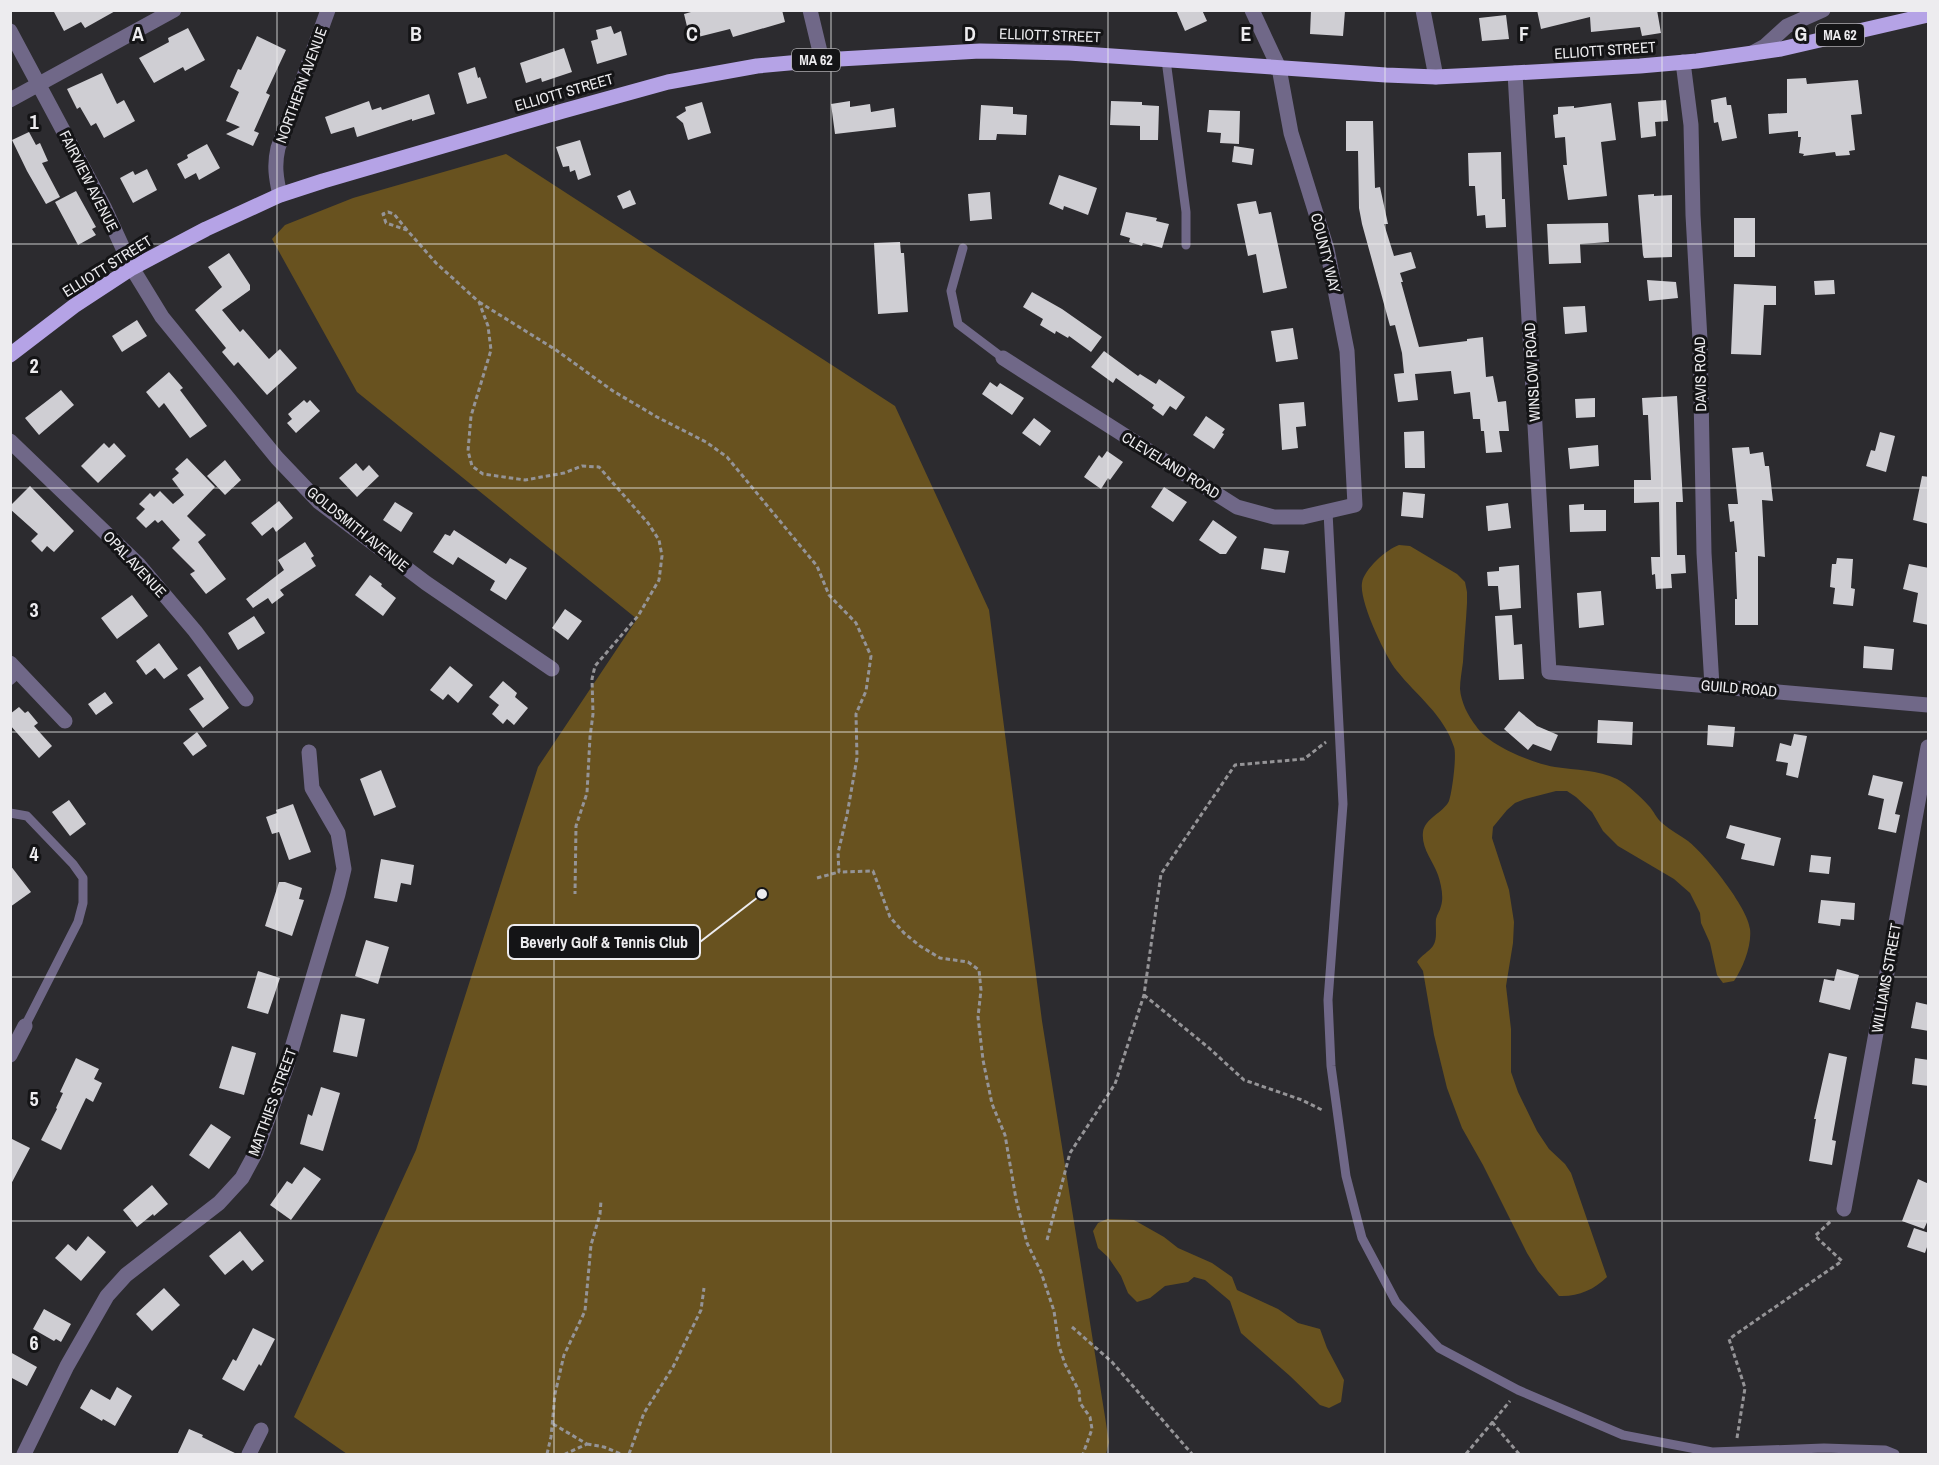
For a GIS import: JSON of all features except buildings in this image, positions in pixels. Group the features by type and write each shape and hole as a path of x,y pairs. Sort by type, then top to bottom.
{"main road":[{"name":"ELLIOTT STREET","path":"12,351 132,268 206,229 280,195 414,154 668,82 758,66 980,51 1069,53 1436,77 1683,62 1750,54 1929,15"}],"street":[{"path":"10,100 174,10"},
{"name":"NORTHERN AVENUE","path":"280,195 275,161 278,148 328,10"},
{"path":"810,10 822,60"},
{"name":"COUNTY WAY","path":"1252,10 1279,68 1291,133 1327,249 1347,351 1355,505"},
{"path":"1423,10 1436,77"},
{"path":"1750,54 1765,46 1787,26 1823,10"},
{"name":"FAIRVIEW AVENUE","path":"10,31 104,207 132,268"},
{"name":"DAVIS ROAD","path":"1683,62 1691,125 1700,340 1704,541 1712,686"},
{"name":"WINSLOW ROAD","path":"1515,73 1550,672"},
{"name":"GOLDSMITH AVENUE","path":"132,268 169,326 277,458 319,502 426,583 552,669"},
{"name":"CLEVELAND ROAD","path":"1003,358 1237,507 1274,517 1304,517 1355,505"},
{"name":"OPAL AVENUE","path":"10,441 139,565 195,631 246,699"},
{"path":"13,672 65,721"},
{"name":"GUILD ROAD","path":"1550,672 1929,705"},
{"name":"WILLIAMS STREET","path":"1844,1209 1929,747"},
{"name":"MATTHIES STREET","path":"24,1455 67,1365 108,1296 126,1275 219,1203 242,1178 256,1152 286,1068 344,869 338,833 312,788 309,752"},
{"path":"10,1055 25,1026"},
{"path":"249,1455 261,1430"}],"lane":[{"path":"1166,60 1186,212 1186,245"},
{"path":"963,248 951,291 958,324 1003,358"},
{"path":"1328,512 1343,804 1328,1000 1331,1066 1346,1176 1362,1238 1396,1302 1439,1348 1518,1390 1623,1436 1712,1452 1824,1449 1885,1450 1895,1455"},
{"path":"10,813 27,816 83,878 83,903 78,922 25,1026"}],"path":[{"path":"407,230 387,223 383,214 388,212 394,214 436,263 479,302 556,350 614,391 657,417 706,442 727,457 817,566 829,595 856,623 871,656 866,690 856,714 857,758 848,815 838,853 839,872"},
{"path":"479,302 488,326 491,350 471,416 468,451 472,466 483,474 525,480 564,473 582,465 599,467 648,523 659,540 663,556 659,580 638,616 595,666 592,679 593,714 587,793 576,826 575,894"},
{"path":"1047,1240 1070,1153 1115,1084 1144,995 1161,874 1235,765 1304,759 1339,732"},
{"path":"817,878 839,872 873,871 890,917 904,933 940,958 968,962 979,970 981,990 978,1017 983,1060 992,1104 1005,1135 1016,1199 1027,1243 1041,1272 1054,1311 1059,1346 1065,1364 1079,1391 1080,1403 1090,1417 1092,1429 1083,1455"},
{"path":"1144,995 1244,1080 1302,1100 1338,1118"},
{"path":"547,1455 553,1424 555,1394 564,1355 585,1311 591,1245 600,1214 601,1201"},
{"path":"1734,1451 1745,1388 1729,1339 1842,1261 1815,1236 1844,1209"},
{"path":"629,1455 644,1413 673,1367 701,1310 704,1288"},
{"path":"1072,1327 1112,1362 1192,1455"},
{"path":"1466,1455 1518,1390"},
{"path":"1492,1422 1519,1455"},
{"path":"553,1424 587,1444 604,1447 621,1455"},
{"path":"565,1455 587,1444"}],"shaded area":[{"path":"506,154 895,406 989,610 1042,1021 1109,1442 1106,1454 347,1454 294,1417 416,1150 538,767 637,619 357,392 272,239 285,225 353,198"},
{"path":"1399,545 1410,546 1457,574 1465,582 1467,603 1460,689 1468,713 1482,733 1501,747 1535,762 1602,774 1625,784 1650,807 1662,823 1696,848 1725,882 1748,920 1750,935 1741,970 1734,981 1723,983 1717,975 1710,943 1701,923 1700,913 1690,893 1674,879 1618,846 1603,831 1592,812 1576,797 1567,791 1556,791 1525,799 1515,803 1507,810 1493,827 1492,838 1509,890 1514,922 1506,986 1511,1029 1511,1072 1537,1131 1549,1149 1571,1173 1607,1277 1591,1289 1579,1294 1559,1296 1538,1271 1527,1253 1462,1128 1447,1088 1434,1035 1423,971 1417,962 1435,943 1436,919 1442,895 1438,875 1424,844 1423,832 1427,823 1449,801 1455,751 1450,736 1437,715 1392,664 1374,628 1362,591 1362,583 1371,566"},
{"path":"1107,1219 1134,1220 1178,1248 1212,1263 1232,1277 1237,1290 1278,1309 1298,1323 1320,1329 1344,1380 1341,1402 1329,1408 1320,1405 1241,1333 1230,1301 1205,1280 1194,1277 1188,1282 1165,1286 1150,1298 1137,1302 1128,1293 1121,1276 1108,1257 1098,1248 1093,1231 1098,1223"}],"place":[{"name":"Beverly Golf & Tennis Club","path":"762,894"}]}
